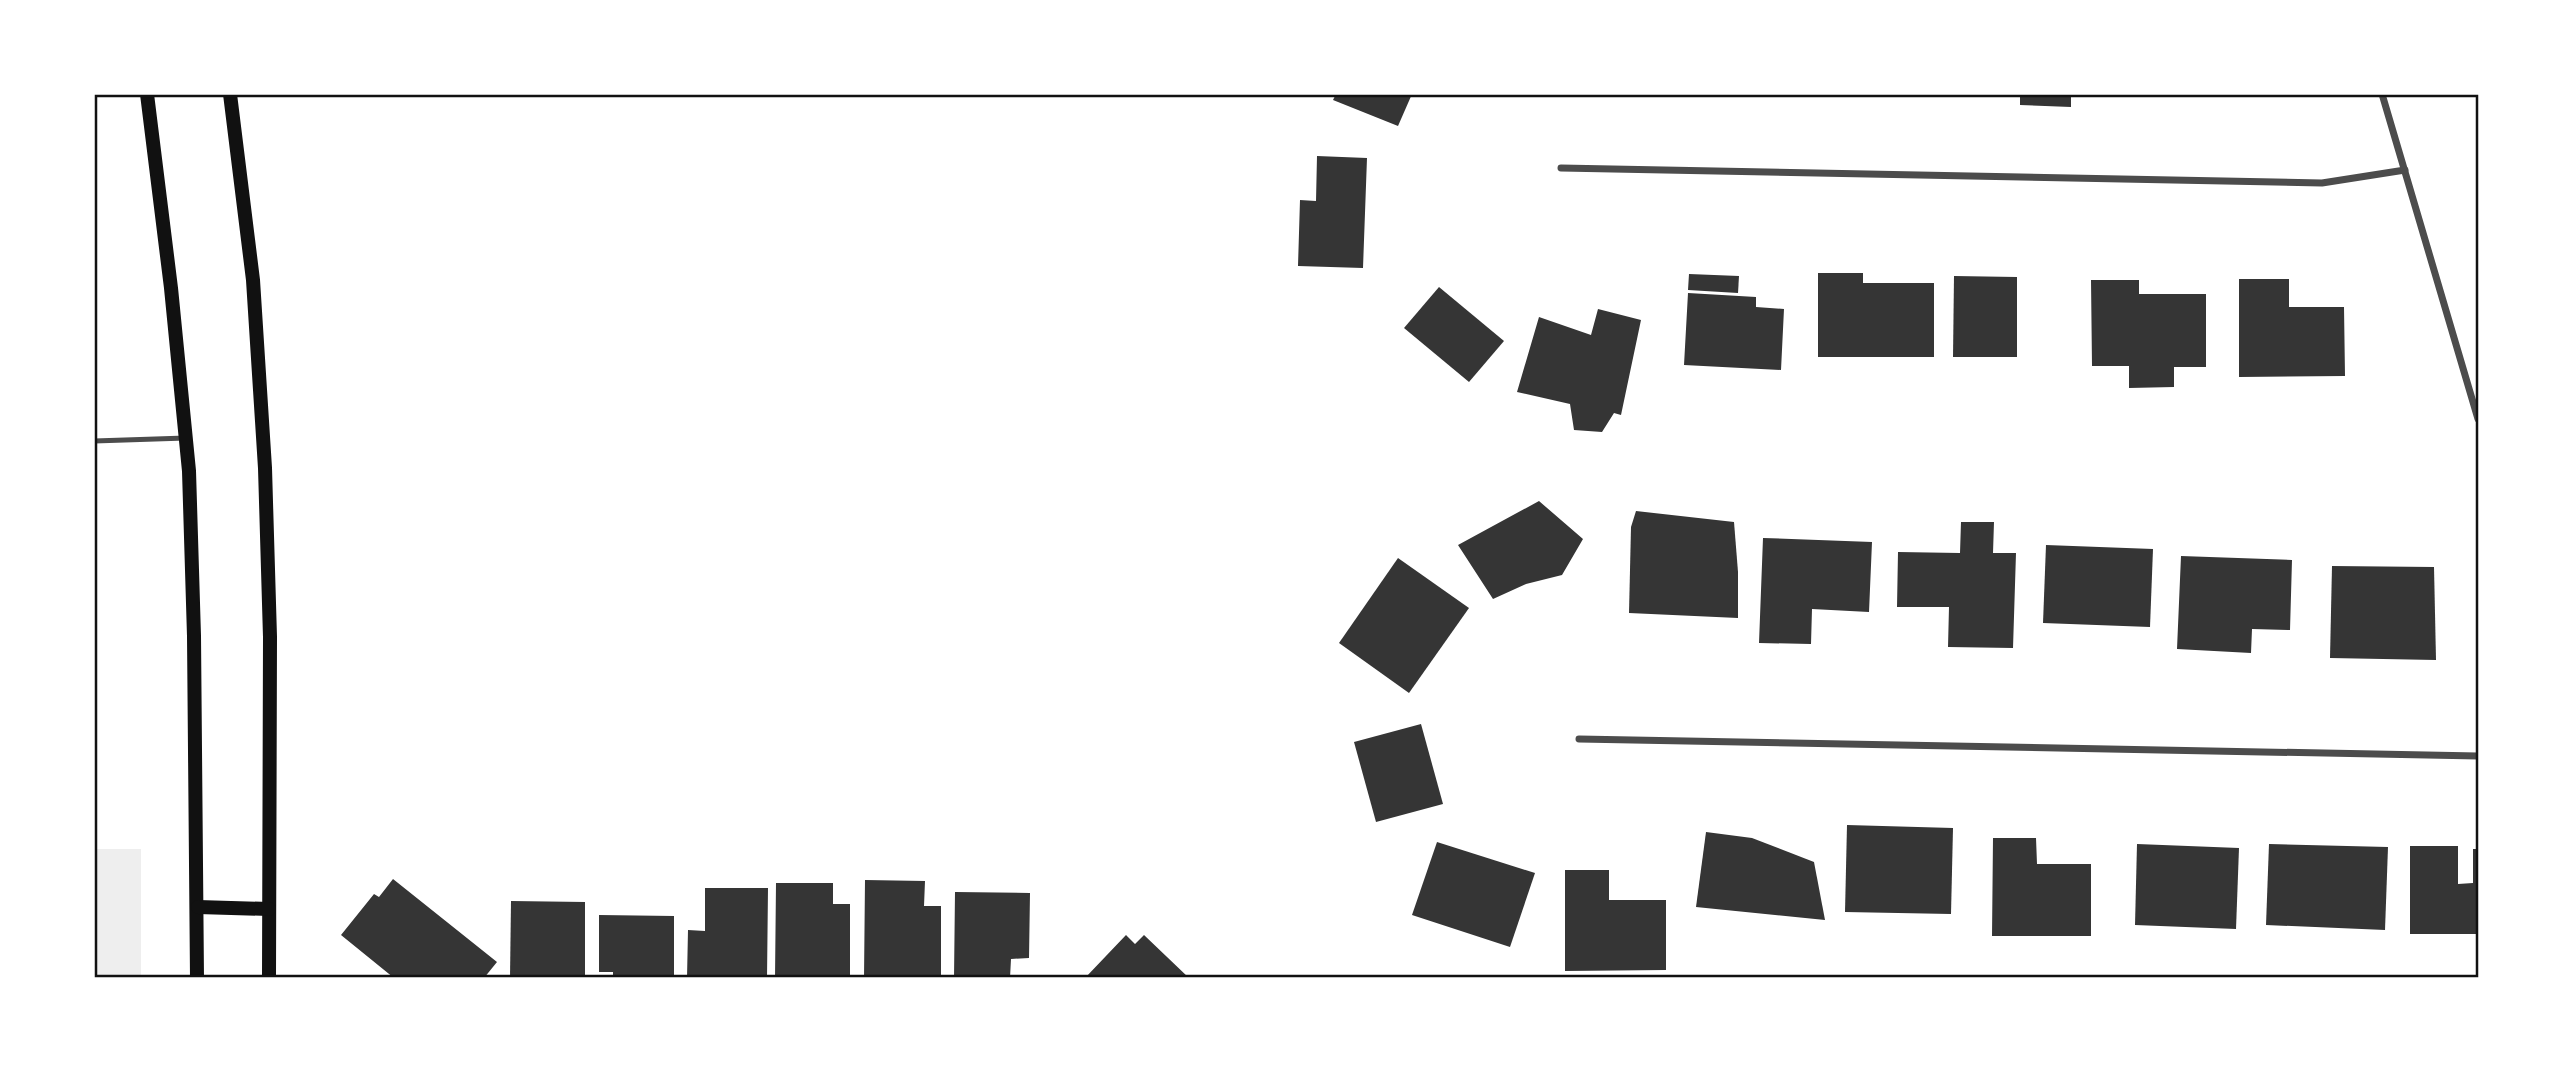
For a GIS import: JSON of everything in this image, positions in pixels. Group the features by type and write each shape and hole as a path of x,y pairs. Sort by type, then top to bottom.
{"main road":[{"path":"147,94 186,438 194,636 197,978"},
{"path":"230,94 253,280 265,468 270,637 269,978"},
{"path":"198,907 270,909"}],"street":[{"path":"2382,94 2479,419"},
{"path":"1561,168 2322,183 2405,170"},
{"path":"1579,739 2479,757"}],"lane":[{"path":"94,441 186,438"}],"shaded area":[{"path":"95,849 141,849 141,977 95,977"}],"building":[{"path":"1336,94 1412,94 1398,126 1333,100"},
{"path":"2020,94 2071,94 2071,107 2020,105"},
{"path":"1317,156 1367,158 1363,268 1298,266 1300,200 1316,201"},
{"path":"1818,273 1863,273 1863,283 1934,283 1934,357 1818,357"},
{"path":"1689,274 1739,276 1738,293 1688,290"},
{"path":"1954,276 2017,277 2017,357 1953,357"},
{"path":"2239,279 2289,279 2289,307 2344,307 2345,376 2239,377"},
{"path":"2091,280 2139,280 2139,294 2206,294 2206,367 2174,367 2174,387 2129,388 2129,366 2092,366"},
{"path":"1439,287 1504,341 1469,382 1404,328"},
{"path":"1688,293 1756,297 1756,307 1784,309 1781,370 1684,365"},
{"path":"1598,309 1641,320 1621,415 1614,413 1602,432 1574,430 1570,404 1517,392 1539,317 1591,335"},
{"path":"1539,501 1583,539 1562,575 1526,584 1493,599 1458,545"},
{"path":"1636,511 1734,522 1738,618 1629,613 1631,527"},
{"path":"1961,522 1994,522 1993,553 2016,553 2013,648 1948,647 1949,607 1897,607 1898,552 1960,553"},
{"path":"1763,538 1872,542 1869,612 1812,609 1811,644 1759,643"},
{"path":"2046,545 2153,549 2150,627 2043,623"},
{"path":"2181,556 2292,560 2290,630 2252,629 2251,653 2177,649"},
{"path":"1398,558 1469,608 1409,693 1339,643"},
{"path":"2332,566 2434,567 2436,660 2330,658"},
{"path":"1421,724 1443,804 1376,822 1354,742"},
{"path":"1847,825 1953,828 1951,914 1845,912"},
{"path":"1706,832 1752,838 1814,862 1825,920 1696,907"},
{"path":"1993,838 2036,838 2037,864 2091,864 2091,936 1992,936"},
{"path":"1437,842 1535,873 1510,947 1412,915"},
{"path":"2137,844 2239,848 2236,929 2135,925"},
{"path":"2269,844 2388,847 2385,930 2266,925"},
{"path":"2410,846 2458,846 2458,884 2473,883 2473,849 2478,849 2478,934 2410,934"},
{"path":"1565,870 1609,870 1609,900 1666,900 1666,970 1565,971"},
{"path":"393,879 497,962 484,978 394,978 341,935 374,894 379,897"},
{"path":"865,880 925,881 924,906 941,906 941,978 864,978"},
{"path":"776,883 833,883 833,904 850,904 850,978 775,978"},
{"path":"705,888 768,888 767,978 687,978 688,930 705,931"},
{"path":"955,892 1030,893 1029,958 1011,959 1010,978 954,978"},
{"path":"511,901 585,902 585,978 510,978"},
{"path":"599,915 674,916 674,978 613,978 613,972 599,972"},
{"path":"1126,935 1135,944 1144,935 1189,978 1085,978"}]}
